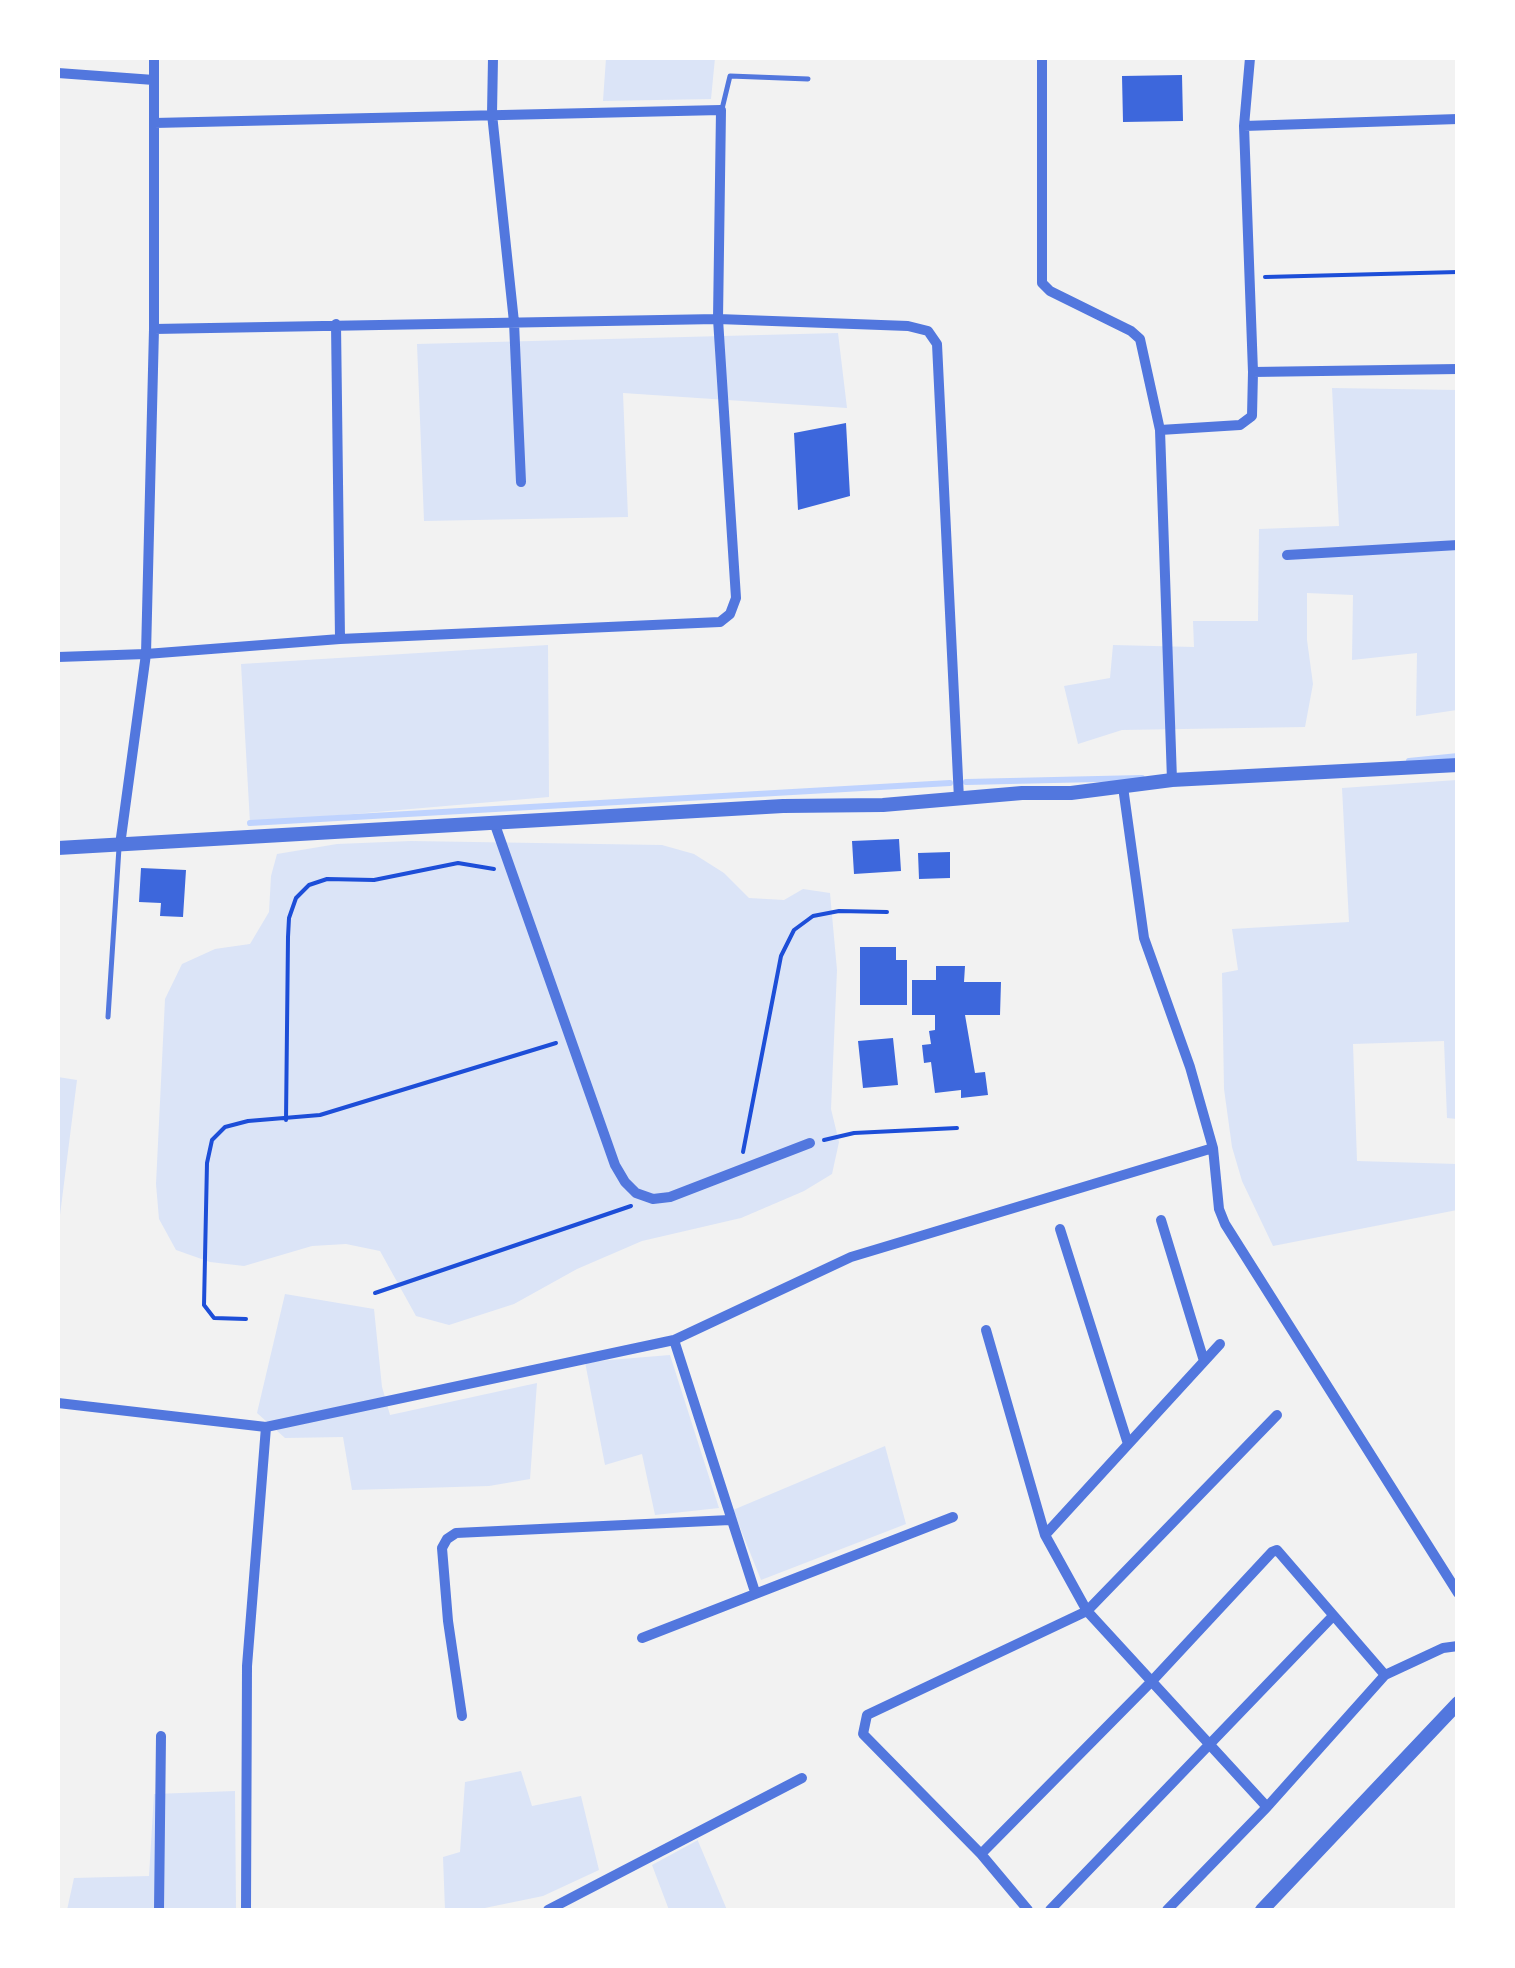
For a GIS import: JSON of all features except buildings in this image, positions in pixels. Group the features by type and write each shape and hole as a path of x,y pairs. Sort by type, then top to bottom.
{"street":[{"path":"120,846 146,654 154,328 154,58"},
{"path":"493,58 492,114 514,322 521,482"},
{"path":"1042,58 1042,283 1140,339 1160,430 1172,776"},
{"path":"1160,430 1248,422 1252,416 1254,372 1244,126 1250,58"},
{"path":"58,73 154,80"},
{"path":"58,657 340,639 720,622 730,614 736,598 718,319 722,110 154,123"},
{"path":"1244,126 1458,119"},
{"path":"154,328 718,319 908,326 928,331 937,344 959,799"},
{"path":"336,324 340,639"},
{"path":"1254,372 1458,368"},
{"path":"1288,555 1458,545"},
{"path":"58,848 959,799 1123,787 1172,776 1458,765"},
{"path":"1123,787 1144,938 1190,1067 1213,1148 1224,1224 1458,1594"},
{"path":"494,822 624,1182 652,1198 670,1197 810,1143"},
{"path":"58,1418 59,1403 266,1428 674,1340 852,1257 1213,1148"},
{"path":"1161,1220 1204,1361"},
{"path":"1060,1228 1128,1444"},
{"path":"986,1330 1045,1535 1087,1611 1266,1808"},
{"path":"674,1340 756,1592"},
{"path":"1045,1535 1220,1344"},
{"path":"1028,1910 981,1854 863,1734 867,1715 1087,1611 1277,1414"},
{"path":"246,1910 248,1666 266,1428"},
{"path":"642,1638 953,1516"},
{"path":"462,1716 448,1621 442,1548 447,1539 456,1533 730,1520"},
{"path":"981,1854 1152,1681 1272,1552 1277,1550 1386,1676"},
{"path":"1050,1910 1334,1616"},
{"path":"1168,1910 1386,1676 1443,1648 1458,1646"},
{"path":"1262,1910 1458,1704"},
{"path":"159,1910 161,1736"},
{"path":"548,1910 802,1778"}],"lane":[{"path":"722,110 730,76 808,80"},
{"path":"108,1017 120,846"}],"path":[{"path":"1250,278 1458,272"},
{"path":"286,1120 288,937 296,898 310,885 327,879 374,880 458,864 479,865 515,882"},
{"path":"739,1171 781,956 794,930 813,916 887,912"},
{"path":"246,1320 214,1318 204,1305 207,1163 212,1140 226,1128 248,1121 320,1115 570,1038"},
{"path":"810,1143 854,1134 957,1128"},
{"path":"375,1293 652,1198"}],"shaded area":[{"path":"606,58 715,58 711,99 603,101"},
{"path":"838,333 847,408 623,393 628,517 424,521 417,344"},
{"path":"1332,388 1457,390 1457,710 1416,716 1417,653 1352,660 1353,595 1307,593 1307,640 1313,684 1305,727 1122,730 1078,744 1064,686 1110,678 1113,645 1194,647 1193,621 1258,621 1259,529 1339,526"},
{"path":"548,645 549,797 250,823 241,664"},
{"path":"1457,780 1457,1119 1447,1118 1444,1041 1353,1044 1357,1161 1457,1164 1457,1210 1273,1246 1242,1181 1232,1147 1224,1089 1222,973 1238,970 1232,929 1349,922 1342,788"},
{"path":"411,841 662,845 694,854 724,873 749,898 784,900 803,889 830,893 837,970 831,1109 839,1142 832,1174 804,1191 741,1218 642,1241 577,1269 514,1304 449,1325 416,1316 380,1251 346,1244 312,1246 244,1266 210,1262 176,1250 159,1219 156,1184 165,999 182,964 215,949 250,944 269,912 277,854 337,844"},
{"path":"58,1077 77,1080 58,1231"},
{"path":"285,1294 374,1309 382,1387 390,1415 537,1383 530,1479 489,1486 352,1490 343,1437 285,1438 257,1413"},
{"path":"670,1355 719,1508 655,1515 642,1454 605,1465 585,1362"},
{"path":"885,1446 906,1524 761,1580 733,1510"},
{"path":"521,1771 532,1806 581,1796 599,1870 543,1896 475,1910 445,1910 443,1857 460,1852 465,1782"},
{"path":"235,1791 236,1910 67,1910 74,1878 149,1876 154,1794"},
{"path":"698,1840 727,1910 669,1910 652,1865"}],"waterway":[{"path":"1409,761 1458,756"},
{"path":"966,782 1142,778"},
{"path":"250,823 950,783"}]}
